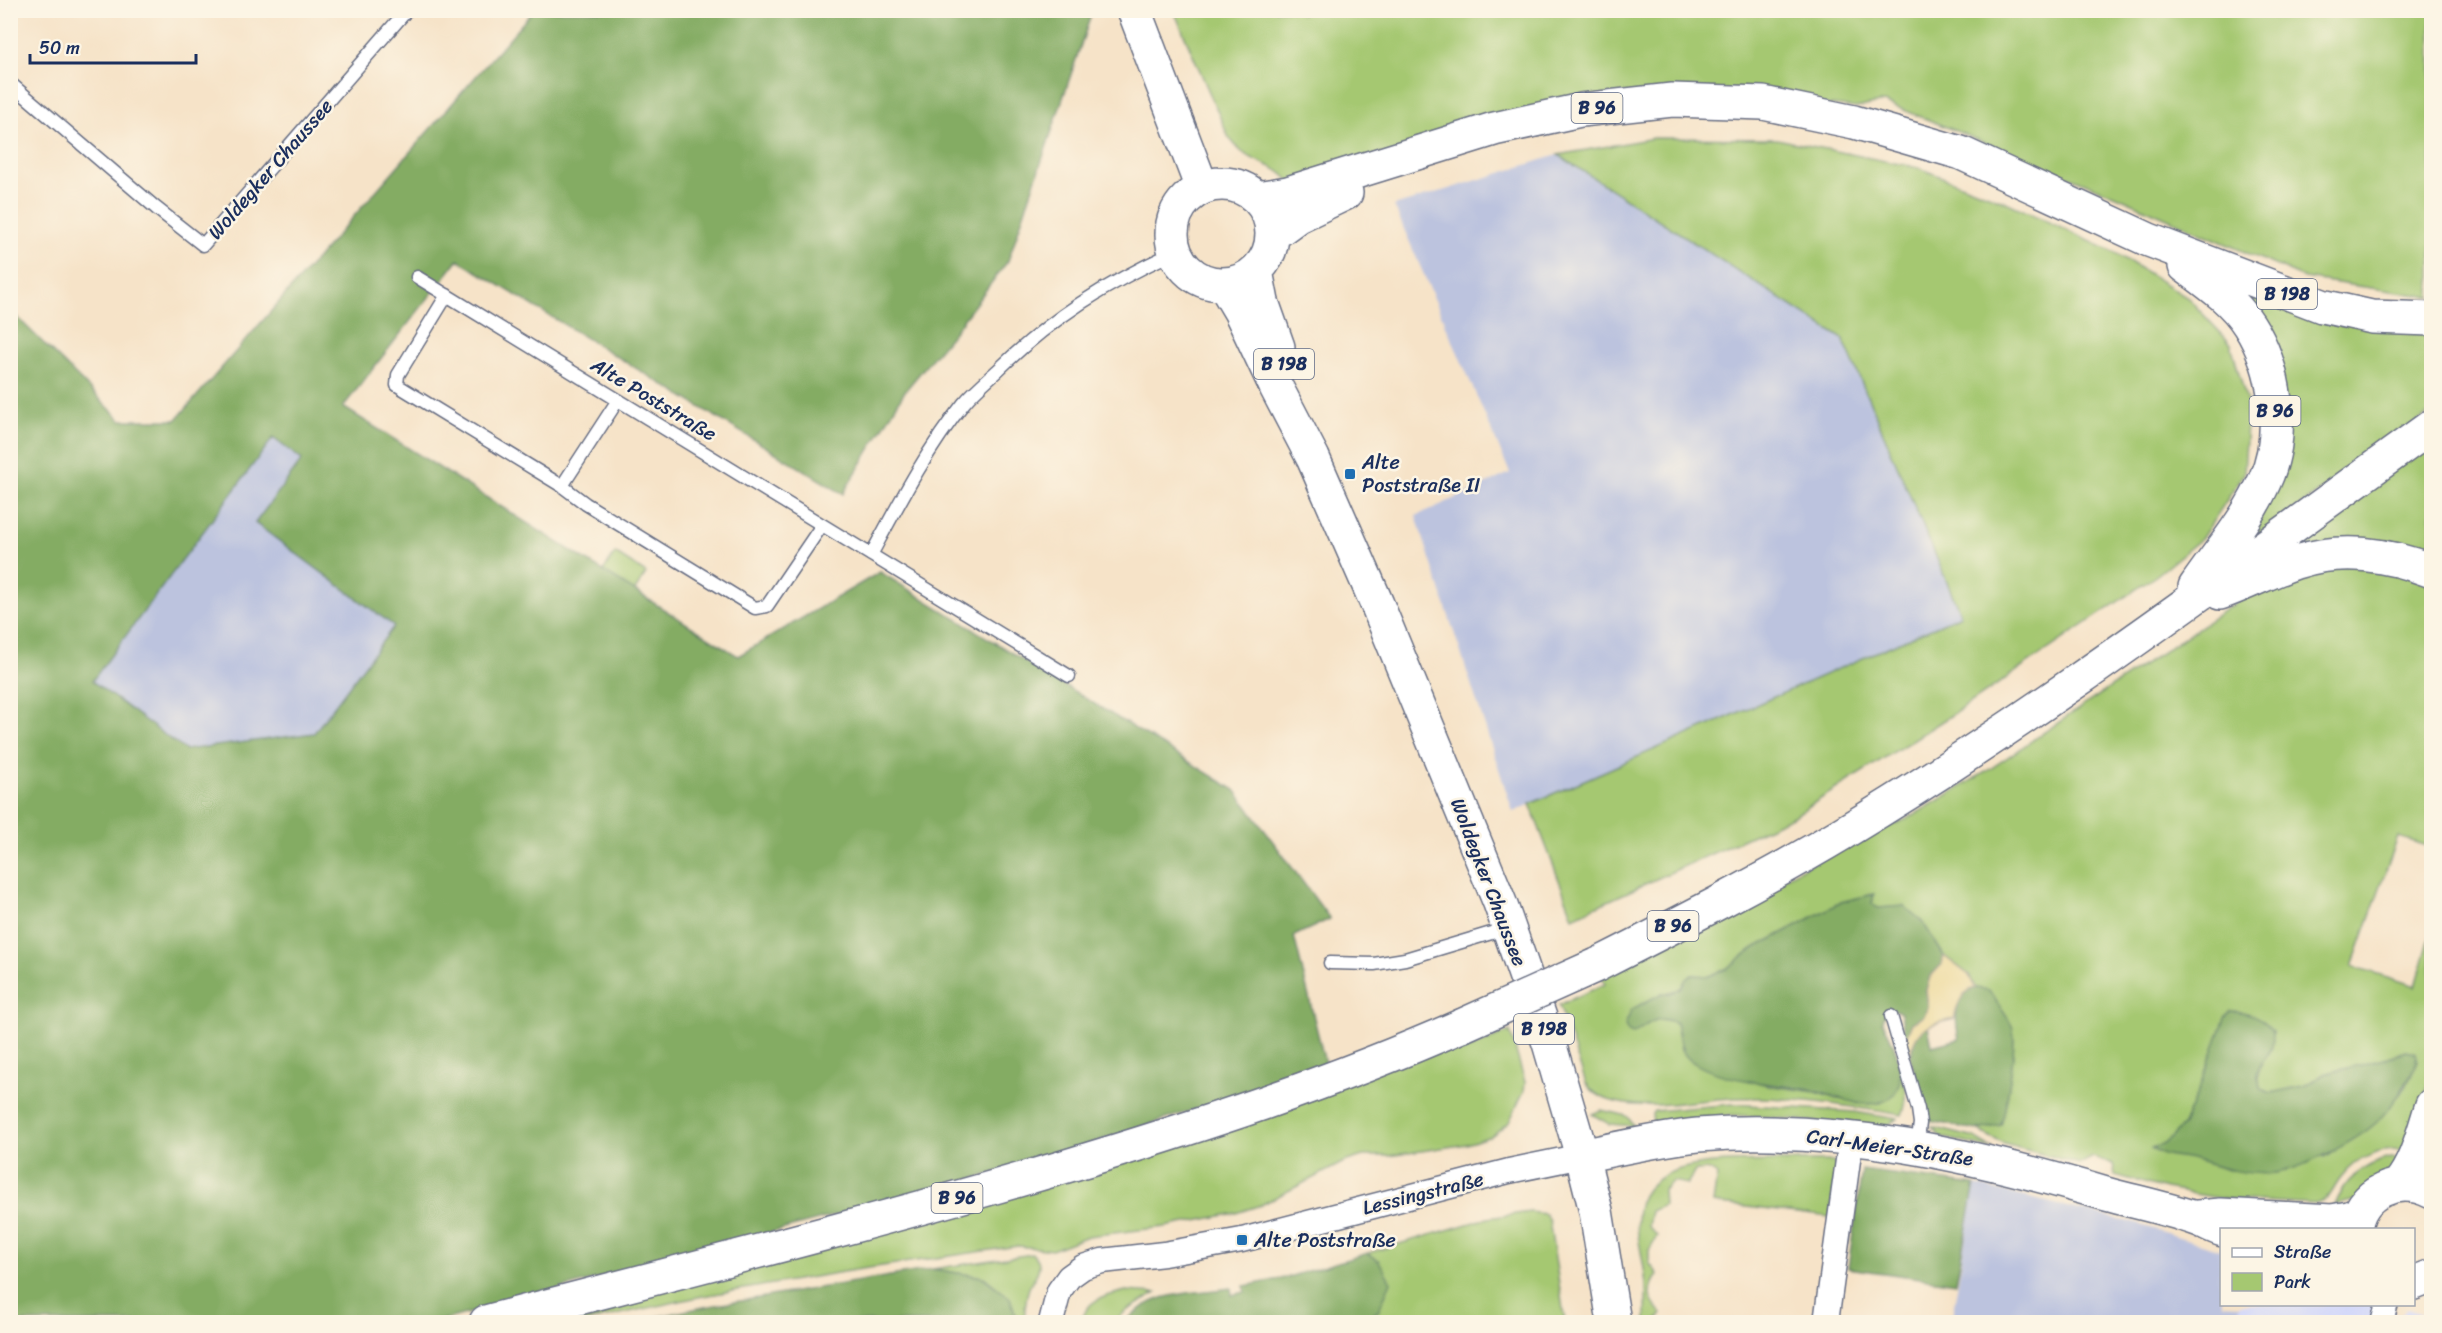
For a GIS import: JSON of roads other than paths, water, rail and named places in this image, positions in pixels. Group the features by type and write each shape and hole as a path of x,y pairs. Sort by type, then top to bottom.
{"main road":[{"path":"1134,10 1202,188"},
{"name":"B 96","path":"1272,235 1298,216 1437,148 1494,129 1581,110 1671,100 1763,103 1854,122 1961,153 2149,240 2224,296 2248,325 2264,356 2276,418 2274,447 2266,477 2254,502 2181,607"},
{"path":"1257,198 1288,193 1437,148"},
{"path":"1219,184 1235,186 1257,198 1268,216 1272,235 1265,260 1257,271 1236,282 1224,284 1211,283 1198,278 1185,268 1175,252 1172,237 1173,222 1180,207 1190,196 1202,188 1219,184"},
{"name":"B 198","path":"2149,240 2322,306 2372,316 2432,319"},
{"name":"Woldegker Chaussee","path":"1257,271 1262,302 1290,380 1313,458"},
{"name":"Woldegker Chaussee","path":"1224,284 1240,311 1313,458 1377,604 1509,927 1549,1043 1582,1156 1596,1211 1614,1323"},
{"name":"B 96","path":"486,1323 937,1204 1205,1124 1321,1083 1461,1026 1596,965 1749,888 1844,832 2015,724 2432,426"},
{"name":"B 96","path":"2181,607 2246,584 2297,562 2330,555 2364,553 2398,558 2432,571"},
{"path":"2398,1184 2407,1175 2414,1160 2432,1104"},
{"name":"Carl-Meier-Straße","path":"1582,1156 1658,1140 1698,1135 1791,1134 1851,1138 1917,1148 2032,1172 2193,1218 2220,1229"},
{"path":"2357,1222 2372,1196 2387,1187 2398,1184 2422,1187 2432,1192"},
{"name":"Carl-Meier-Straße","path":"2193,1218 2221,1215 2332,1221 2349,1218 2357,1222"},
{"path":"2415,1283 2432,1276"}],"street":[{"path":"1826,1323 1851,1138"},
{"name":"Lessingstraße","path":"1051,1323 1059,1291 1069,1277 1083,1267 1102,1261 1164,1254 1242,1240 1509,1171 1582,1156"}],"lane":[{"name":"Woldegker Chaussee","path":"10,83 156,208 203,245 407,10"},
{"path":"871,555 906,489 965,402 1026,342 1084,299 1117,279 1175,252"},
{"name":"Alte Poststraße","path":"417,277 1070,676"},
{"path":"447,295 398,375 397,385 754,608 767,606 822,525"},
{"path":"562,486 618,400"},
{"path":"1330,963 1374,964 1405,959 1509,927"},
{"path":"1891,1016 1918,1108 1920,1123 1917,1148"},
{"path":"2377,1323 2382,1306"},
{"path":"2387,1323 2392,1306"}],"place":[{"name":"Alte Poststraße II","path":"1350,474"},
{"name":"Alte Poststraße","path":"1242,1240"}]}
